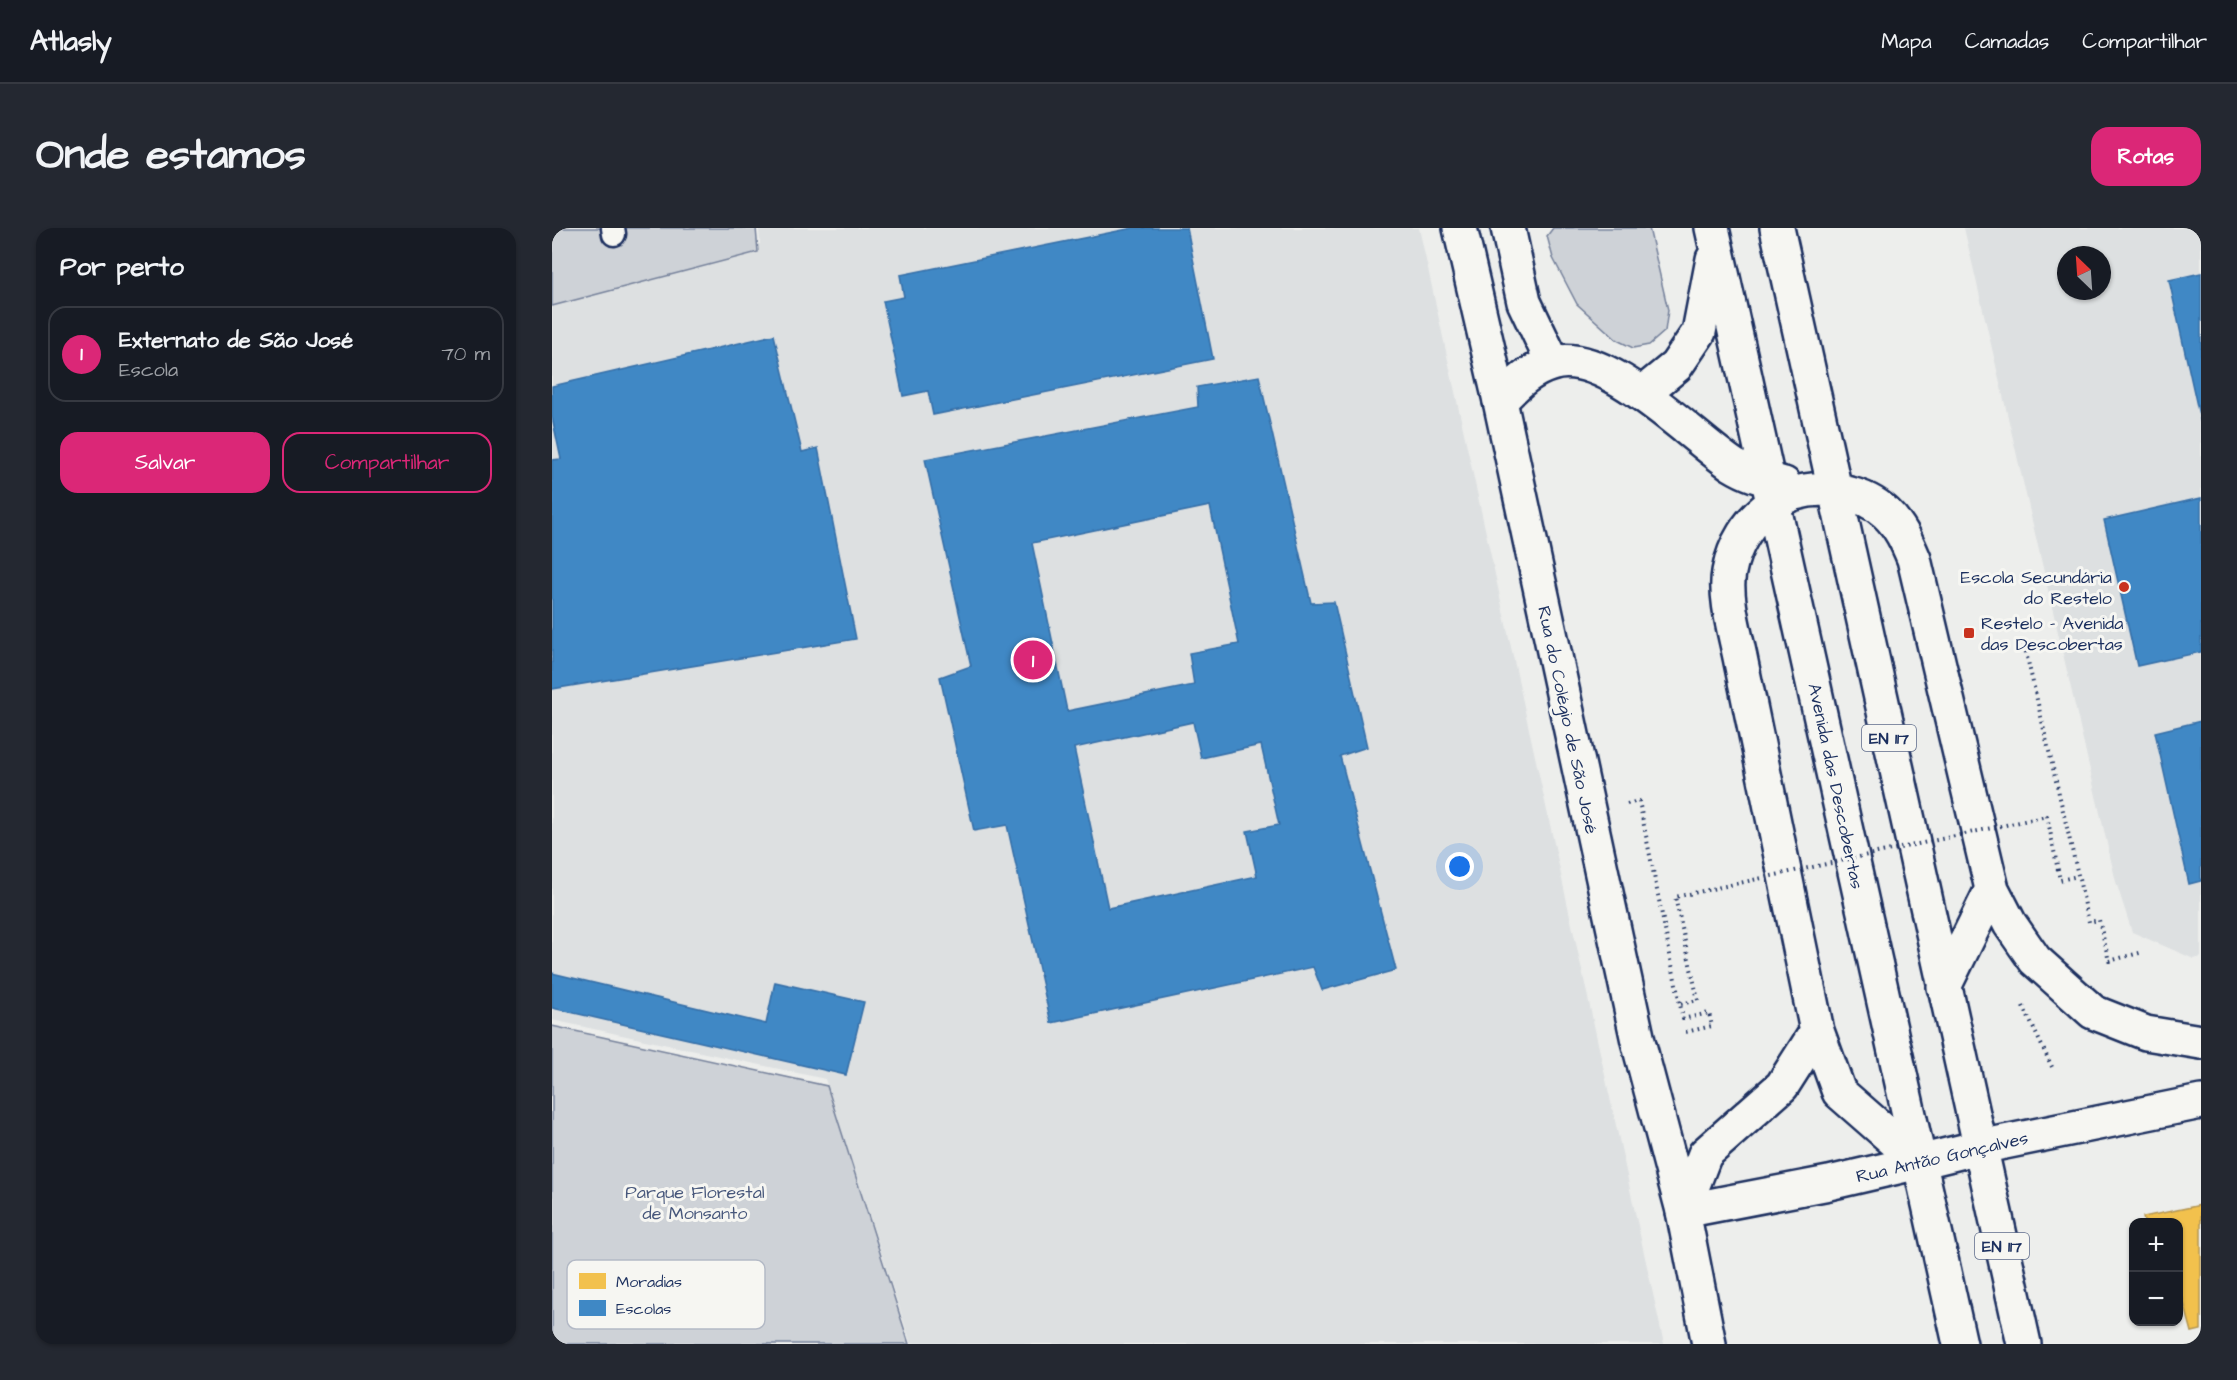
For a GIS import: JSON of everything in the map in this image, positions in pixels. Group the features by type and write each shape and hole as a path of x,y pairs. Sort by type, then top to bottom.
{"main road":[{"name":"Rua do Colégio de São José","path":"1460,228 1500,401 1638,1041 1683,1211 1710,1344"},
{"path":"1508,228 1524,302 1552,363"},
{"name":"EN 117","path":"1777,228 1823,489 1944,987 2024,1344"},
{"path":"1643,393 1676,366 1699,332 1714,237"},
{"name":"Avenida das Descobertas","path":"1714,237 1960,1344"},
{"path":"1500,401 1522,378 1552,363 1586,363 1643,393 1734,465 1752,475 1771,491 1791,494 1823,489 1861,497 1885,512 1903,534 1914,559 1992,889 2010,924 2034,960 2093,1012 2146,1033 2201,1042"},
{"path":"1771,491 1736,546 1728,574 1730,602 1764,779 1817,1031 1839,1092 1919,1162"},
{"path":"1944,987 1992,889"},
{"path":"1683,1211 1705,1154 1782,1086 1817,1031"},
{"name":"Rua Antão Gonçalves","path":"1683,1211 1829,1183 1980,1148 2201,1102"}],"path":[{"path":"2023,640 2089,922 2099,920 2109,960 2143,952"},
{"path":"1588,813 1639,801 1683,1019 1709,1013 1711,1020 1712,1026 1686,1032"},
{"path":"1681,1004 1698,1000 1676,897 2047,816 2060,880 2078,876"}],"shaded area":[{"path":"759,228 1419,228 1664,1344 911,1344 825,1079 552,1020 552,301 760,244"},
{"name":"Escola Secundária do Restelo","path":"1964,228 2201,228 2201,957 2194,959 2132,932 2116,882"}],"green space":[{"path":"552,228 756,228 758,252 552,306"},
{"path":"1553,228 1649,228 1668,310 1665,331 1649,345 1633,348 1617,340 1577,304 1553,258 1547,236"},
{"name":"Parque Florestal de Monsanto","path":"552,1026 827,1086 909,1344 552,1344"}],"building: Moradias":[{"path":"2201,1205 2201,1330 2192,1332 2183,1299 2183,1218 2143,1217"}],"building: Escolas":[{"path":"1133,228 1187,228 1213,359 933,415 928,391 903,396 883,301 904,297 900,275"},
{"path":"2201,273 2201,424 2169,280"},
{"path":"774,335 802,452 818,448 856,639 552,689 552,460 561,459 552,417 552,386"},
{"path":"1259,376 1311,603 1334,602 1367,747 1340,756 1396,970 1322,990 1313,967 1051,1023 1007,825 974,831 940,677 971,666 925,459 1198,407 1197,387","holes":["1210,506 1239,644 1189,653 1194,685 1067,711 1032,543","1193,722 1201,758 1261,745 1279,825 1247,831 1257,876 1108,908 1074,748"]},
{"path":"2201,498 2201,652 2137,666 2104,520"},
{"path":"2201,721 2201,881 2189,884 2155,732"},
{"path":"552,973 766,1024 775,982 864,1002 846,1075 552,1008"}],"place":[{"name":"Escola Secundária do Restelo","path":"2124,587"},
{"name":"Restelo - Avenida das Descobertas","path":"1969,633"},
{"name":"Externato de São José","path":"1033,660"}]}
